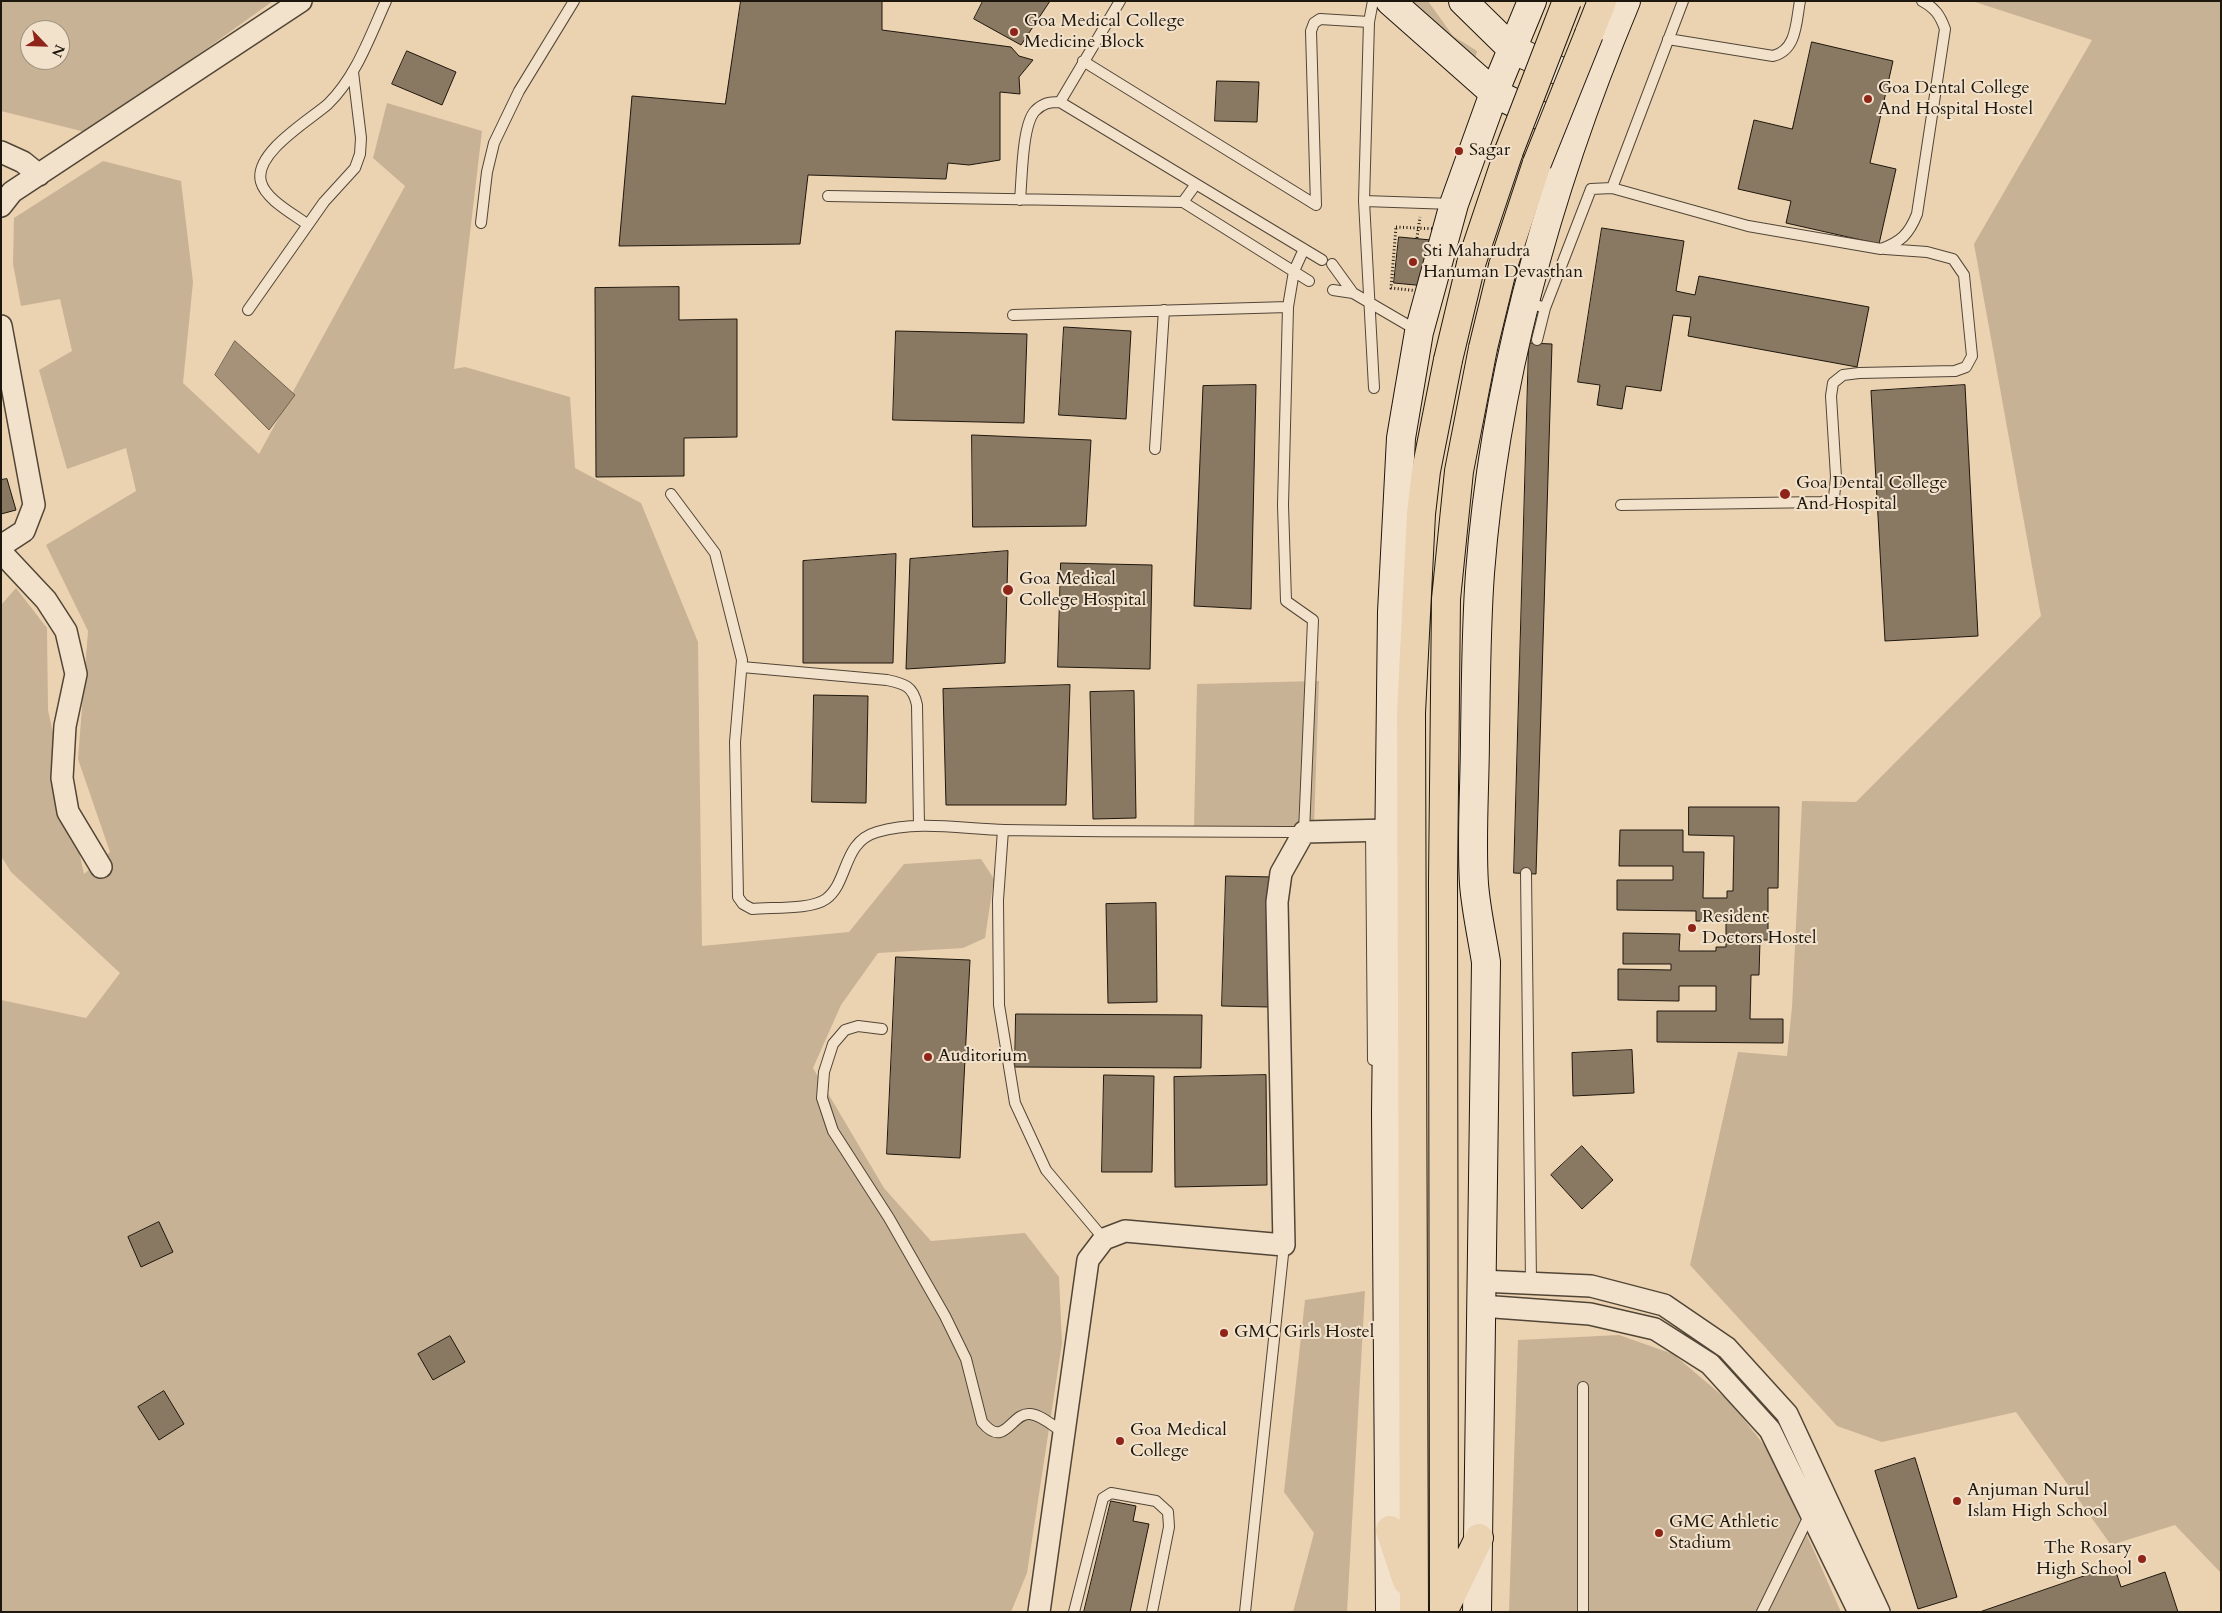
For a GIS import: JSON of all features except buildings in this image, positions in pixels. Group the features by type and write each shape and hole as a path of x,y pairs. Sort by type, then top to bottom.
{"highway":[{"path":"1406,1610 1411,704 1421,514 1426,471 1448,360 1471,264 1509,151 1567,1"},
{"path":"1444,1611 1443,881 1446,599 1459,471 1483,348 1503,266 1537,163 1602,1"},
{"path":"1390,1530 1406,1610"},
{"path":"1444,1611 1480,1538"}],"street":[{"path":"1,206 12,192 301,1"},
{"path":"1390,1 1400,12 1447,50 1494,93 1575,132"},
{"path":"1463,1 1512,49 1592,86"},
{"path":"1390,1530 1387,1164 1377,828 1392,612 1401,438 1419,332 1454,204 1494,93 1532,1"},
{"path":"1477,1612 1480,1538 1481,1294 1486,962 1474,884 1476,662 1480,572 1491,481 1505,394 1535,306 1575,132 1626,1"},
{"path":"1,152 23,162 39,175"},
{"path":"1,326 34,505 24,531 1,546"},
{"path":"1,552 46,600 66,631 76,674 65,726 62,778 68,812 101,868"},
{"path":"1040,1612 1088,1260 1104,1239 1124,1231 1284,1245 1277,902 1281,873 1304,832 1377,828"},
{"path":"1481,1294 1531,1282 1591,1286 1664,1305 1727,1348 1787,1414 1821,1491 1879,1612"},
{"path":"1481,1294 1590,1314 1655,1329 1710,1364 1770,1430 1859,1612"}],"lane":[{"path":"308,225 266,193 260,180 263,164 282,140 328,103 353,72 386,1"},
{"path":"481,223 487,172 494,143 519,91 574,1"},
{"path":"1060,102 1120,1"},
{"path":"1373,1 1369,22 1364,201 1374,388"},
{"path":"1612,188 1683,1"},
{"path":"1668,39 1773,56 1782,54 1793,39 1800,1"},
{"path":"1882,249 1898,243 1910,231 1917,214 1944,29 1940,16 1931,6 1922,1"},
{"path":"1083,61 1316,205 1311,31 1320,19 1369,22"},
{"path":"248,310 324,202 356,168 360,154 360,138 353,72"},
{"path":"1020,200 1028,126 1034,112 1046,102 1060,102 1322,260"},
{"path":"1182,202 1196,184"},
{"path":"1538,340 1535,306 1591,188 1612,188 1748,226 1882,249 1926,252 1953,259 1964,275 1972,356 1966,367 1955,371 1859,372 1843,375 1833,383 1836,477 1834,498 1822,502 1622,505"},
{"path":"828,196 1182,202 1309,281"},
{"path":"1364,201 1454,204"},
{"path":"671,494 715,553 742,660 735,742 738,897 743,904 752,909 814,905 827,899 835,888 846,862 857,844 876,832 919,826 1003,830 1304,832 1313,620 1286,601 1284,505 1288,307 1294,271 1304,249"},
{"path":"1332,264 1353,293"},
{"path":"1333,290 1353,293 1419,332"},
{"path":"1013,315 1288,307"},
{"path":"1155,449 1164,310"},
{"path":"742,667 887,680 903,683 914,692 917,705 919,826"},
{"path":"1373,1070 1377,828"},
{"path":"1003,830 998,900 999,1005 1015,1103 1046,1170 1104,1239"},
{"path":"1526,874 1531,1282"},
{"path":"882,1029 858,1026 845,1030 833,1044 824,1072 822,1098 833,1131 889,1218 945,1316 966,1359 982,1422 988,1429 997,1432 1005,1431 1020,1417 1028,1413 1039,1416 1064,1434"},
{"path":"1374,1128 1387,1164"},
{"path":"1245,1612 1284,1245"},
{"path":"1583,1387 1583,1612"},
{"path":"1762,1612 1821,1491"},
{"path":"1074,1612 1102,1498 1111,1493 1156,1501 1168,1512 1169,1527 1152,1612"}],"path":[{"path":"1417,238 1418,228"}],"shaded area":[{"path":"1,1 273,1 89,133 1,111"},
{"path":"1379,1 1428,1 1453,36 1477,51 1475,59"},
{"path":"1972,1 2221,1 2221,1573 2175,1525 2111,1545 2016,1412 1882,1442 1837,1426 1690,1265 1738,1052 1787,1056 1792,1007 1802,801 1856,802 2041,616 1974,244 2092,40"},
{"path":"387,103 482,131 454,369 465,367 570,397 575,468 641,503 698,642 702,946 849,932 904,864 981,859 994,879 985,938 963,948 878,953 841,1005 813,1068 884,1188 931,1241 1025,1233 1059,1277 1062,1343 1027,1573 1011,1612 1,1612 1,1000 86,1018 120,973 11,872 1,856 1,605 16,588 47,628 48,710 84,874 110,852 78,759 88,631 46,545 136,491 126,448 67,469 39,370 72,351 60,299 21,306 13,264 14,218 103,161 181,181 193,282 183,383 259,454 405,186 373,158"},
{"path":"235,341 295,395 269,430 215,375"},
{"path":"1319,681 1314,826 1194,828 1197,684"},
{"path":"1365,1291 1347,1612 1293,1612 1314,1533 1284,1492 1305,1300"},
{"name":"GMC Athletic Stadium","path":"1619,1335 1673,1354 1731,1403 1771,1454 1841,1612 1509,1612 1518,1340"}],"place":[{"name":"Goa Medical College Medicine Block","path":"1014,32"},
{"name":"Goa Dental College And Hospital Hostel","path":"1868,99"},
{"name":"Sagar","path":"1459,151"},
{"name":"Sti Maharudra Hanuman Devasthan","path":"1413,262"},
{"name":"Goa Dental College And Hospital","path":"1785,494"},
{"name":"Goa Medical College Hospital","path":"1008,590"},
{"name":"Resident Doctors Hostel","path":"1692,928"},
{"name":"Auditorium","path":"928,1057"},
{"name":"GMC Girls Hostel","path":"1224,1333"},
{"name":"Goa Medical College","path":"1120,1441"},
{"name":"Anjuman Nurul Islam High School","path":"1957,1501"},
{"name":"GMC Athletic Stadium","path":"1659,1533"},
{"name":"The Rosary High School","path":"2142,1559"}]}
